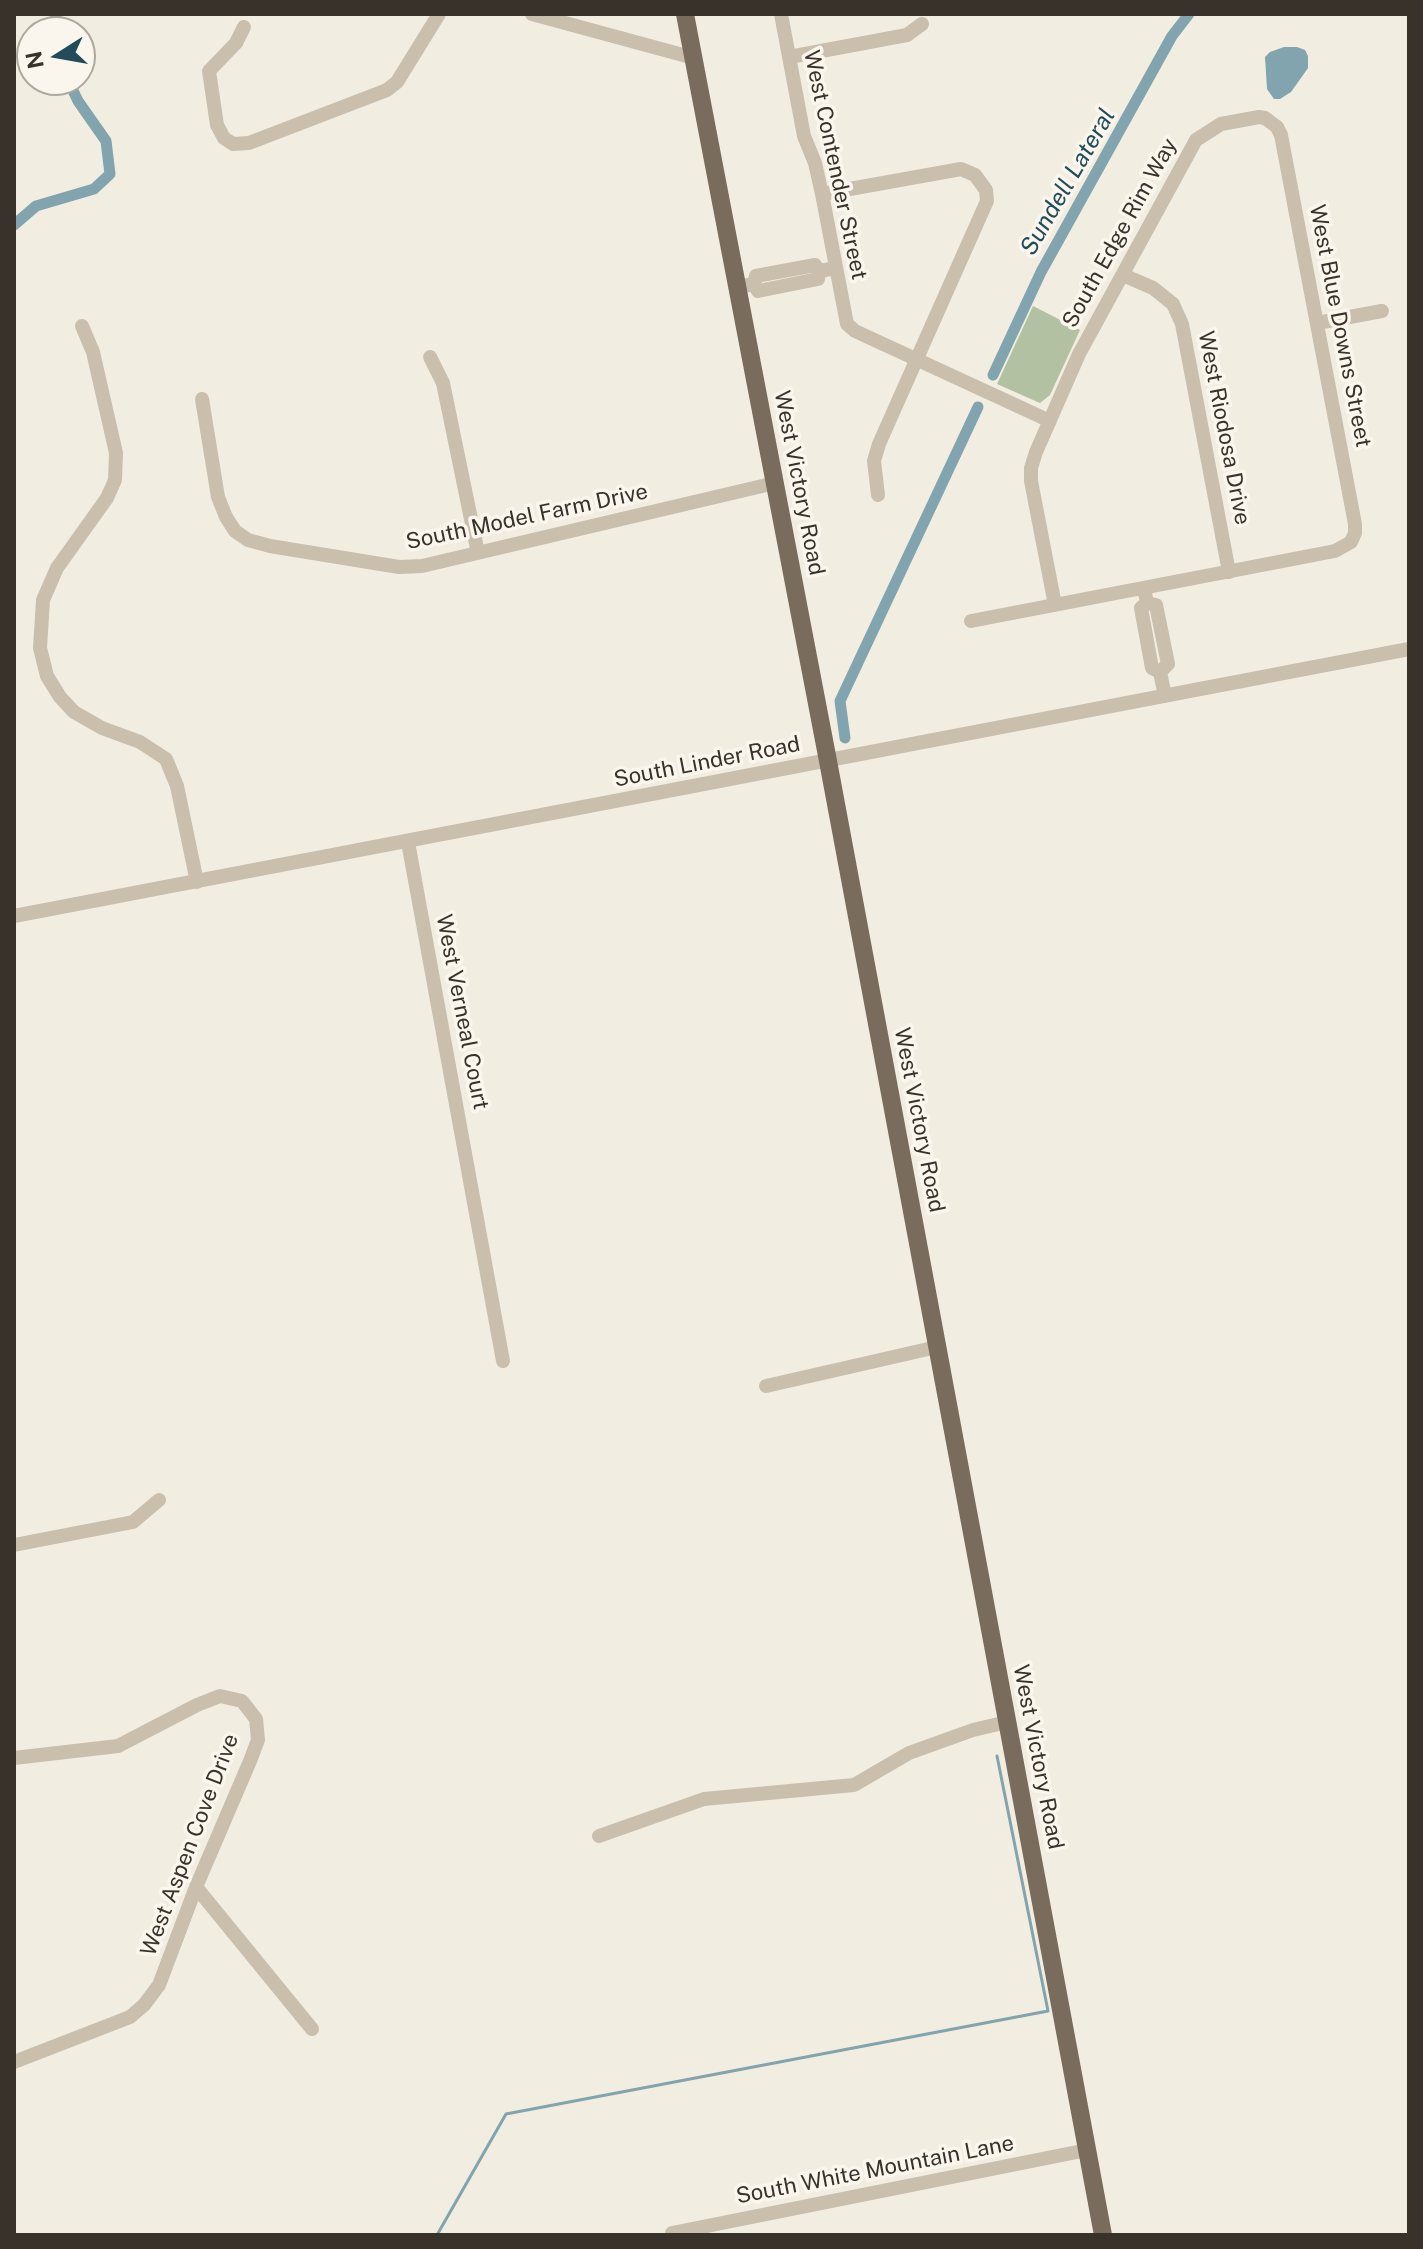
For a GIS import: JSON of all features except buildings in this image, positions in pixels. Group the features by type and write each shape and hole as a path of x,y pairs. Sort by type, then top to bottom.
{"main road":[{"name":"West Victory Road","path":"685,14 746,285 775,483 1103,2235"}],"street":[{"path":"244,27 236,43 209,71 217,125 224,138 233,144 249,143 387,90 397,82 439,14"},
{"path":"532,14 694,58"},
{"name":"West Contender Street","path":"781,14 804,136 815,163 847,324 855,331 916,359"},
{"path":"789,57 907,35 922,24"},
{"name":"South Edge Rim Way","path":"1055,605 1031,468 1079,354 1196,140 1221,124 1259,117 1271,121"},
{"name":"West Blue Downs Street","path":"1229,572 1335,551 1351,542 1355,533 1281,135 1271,121"},
{"path":"822,194 961,169 983,182 987,201 879,444 874,461 878,495"},
{"path":"746,285 758,291 818,279 819,271 836,268"},
{"name":"West Riodosa Drive","path":"1123,275 1153,288 1173,304 1182,324 1229,572"},
{"path":"1317,323 1382,311"},
{"path":"82,326 93,352 116,453 115,480 107,498 57,568 43,600 40,648 47,676 74,712 102,728 140,742 166,759 177,786 197,882"},
{"path":"430,357 443,383 478,553"},
{"path":"916,359 1050,421"},
{"name":"South Model Farm Drive","path":"202,399 218,497 235,531 248,540 270,546 399,567 422,566 775,483"},
{"path":"971,621 1229,572"},
{"path":"1144,588 1147,603 1141,608 1149,653 1152,668 1160,672 1165,696"},
{"name":"South Linder Road","path":"14,916 1409,649"},
{"name":"West Verneal Court","path":"408,842 503,1361"},
{"path":"766,1386 937,1347"},
{"path":"14,1545 133,1522 159,1500"},
{"name":"West Aspen Cove Drive","path":"14,1758 118,1746 220,1696 242,1701 256,1719 258,1740 196,1887 159,1985 130,2017 14,2062"},
{"path":"599,1836 704,1799 854,1785 909,1753 973,1730 1007,1722"},
{"path":"196,1887 312,2029"},
{"name":"South White Mountain Lane","path":"672,2233 1087,2150"}],"green space":[{"path":"1033,306 1080,330 1050,395 1040,403 997,384"}],"water":[{"path":"1284,47 1305,50 1308,68 1291,92 1274,99 1267,89 1265,57"}],"waterway":[{"name":"Sundell Lateral","path":"993,375 1041,272 1172,36 1189,14"},
{"path":"14,225 36,206 94,189 110,174 106,141 76,96"},
{"name":"Sundell Lateral","path":"845,738 840,701 978,407"},
{"path":"437,2235 506,2114 1048,2011 997,1756"}]}
